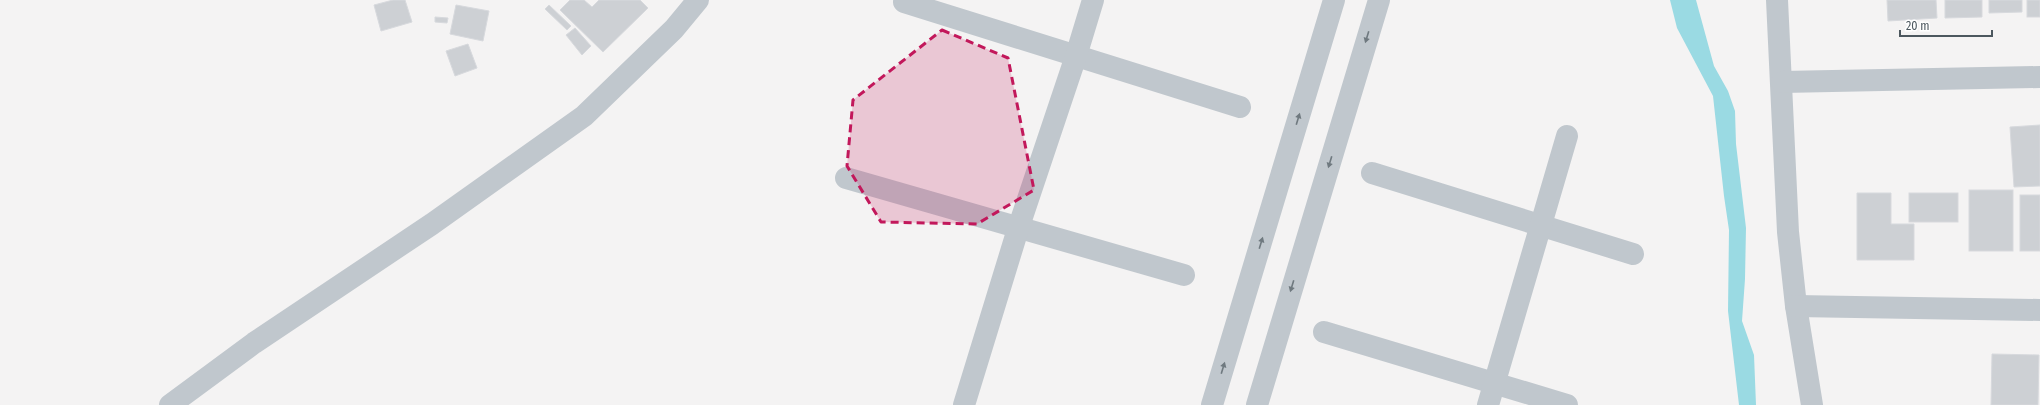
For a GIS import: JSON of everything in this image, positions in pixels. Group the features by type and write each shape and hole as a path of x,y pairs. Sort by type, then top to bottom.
{"street":[{"path":"170,405 254,343 432,224 584,116 674,29 698,0"},
{"path":"964,405 1018,229 1076,56 1093,0"},
{"path":"1212,405 1334,0"},
{"path":"1257,405 1379,0"},
{"path":"1778,0 1788,232 1796,306 1812,405"},
{"path":"904,2 1240,107"},
{"path":"1782,82 2040,77"},
{"path":"1488,405 1567,136"},
{"path":"1372,173 1633,254"},
{"path":"846,178 1018,229 1184,275"},
{"path":"1796,306 2040,310"},
{"path":"1324,332 1567,405"}],"highlighted area":[{"path":"942,30 1008,58 1034,190 977,224 881,222 847,166 853,100"}],"water":[{"path":"1670,0 1696,0 1714,66 1728,91 1735,111 1736,144 1746,228 1742,321 1754,355 1756,405 1739,405 1728,311 1729,230 1713,96 1677,28"}],"building":[{"path":"393,0 405,0 412,22 381,31 374,5"},
{"path":"570,0 584,0 592,7 599,0 640,0 648,8 603,52 560,10"},
{"path":"1887,0 1936,0 1937,18 1888,21"},
{"path":"1945,0 1982,0 1982,17 1945,18"},
{"path":"1989,0 2022,0 2022,12 1989,13"},
{"path":"2027,0 2040,0 2040,17 2027,17"},
{"path":"456,5 489,11 483,41 450,34"},
{"path":"549,5 571,26 567,30 545,9"},
{"path":"435,17 448,18 447,23 435,22"},
{"path":"575,28 591,46 582,55 566,35"},
{"path":"468,44 477,68 455,76 446,51"},
{"path":"2040,125 2040,186 2014,187 2010,127"},
{"path":"1969,190 2013,190 2013,251 1969,251"},
{"path":"1857,193 1891,193 1891,224 1914,224 1914,260 1857,260"},
{"path":"1909,193 1958,193 1958,222 1909,222"},
{"path":"2020,195 2040,195 2040,251 2020,251"},
{"path":"1992,354 2039,355 2038,405 1991,405"}]}
